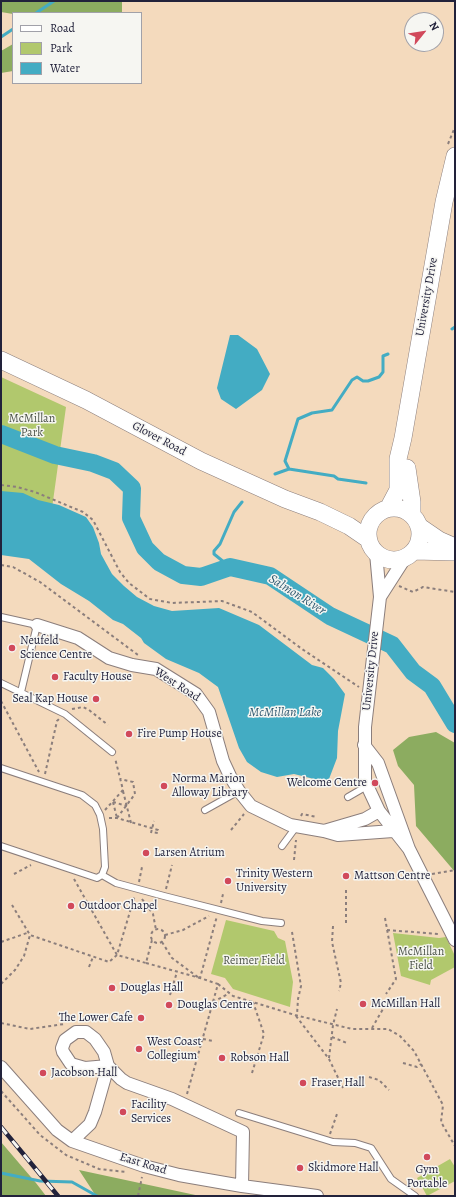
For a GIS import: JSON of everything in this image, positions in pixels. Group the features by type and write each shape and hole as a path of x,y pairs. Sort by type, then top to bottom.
{"main road":[{"name":"University Drive","path":"382,511 398,492 398,459 403,438 443,209 455,156"},
{"name":"Glover Road","path":"1,360 86,400 201,461 349,526 372,546"},
{"name":"University Drive","path":"403,438 416,520"},
{"path":"455,547 439,540 416,520 397,507 382,511 368,526 372,546 390,560 410,554 455,552"},
{"name":"Glover Road","path":"320,512 382,511"},
{"path":"410,554 419,543 416,520"}],"street":[{"name":"University Drive","path":"372,546 380,599 364,745 365,781 379,811 408,849"},
{"name":"University Drive","path":"380,599 410,554"},
{"name":"West Road","path":"38,625 78,638 109,658 132,665 156,669 196,694 203,701 209,712 223,761 238,791 251,806 296,827 324,830 338,835 393,831"},
{"name":"University Drive","path":"364,745 378,763 408,849 453,936"},
{"name":"West Road","path":"324,830 365,819 379,811"},
{"path":"72,1141 86,1127 92,1118 108,1066 127,1083 184,1104 243,1132 242,1186"},
{"name":"East Road","path":"1,1067 57,1130 72,1141 144,1166 200,1179 317,1196"}],"lane":[{"path":"1,617 38,625 21,692"},
{"path":"1,683 21,692 25,696 65,714 112,752"},
{"path":"1,768 82,795 95,805 100,815 103,829 105,867 102,875 97,878 66,866 1,846"},
{"path":"348,797 367,786"},
{"path":"205,810 238,791"},
{"path":"282,846 296,827"},
{"path":"102,875 116,883 164,896 262,921 281,923"},
{"path":"240,1113 328,1140 355,1143 371,1148 391,1179 415,1196"}],"path":[{"path":"1,485 17,487 35,492 83,512 93,520 120,572 129,583 150,599 172,603 222,601 252,612 302,649 369,693"},
{"path":"1,566 13,566 40,582 156,669"},
{"path":"396,585 413,592 423,587 455,592"},
{"path":"1,701 43,779 56,721 70,709 82,707 100,718 108,725"},
{"path":"112,752 116,761 131,823"},
{"path":"115,818 133,799 135,788 133,782 120,779"},
{"path":"100,815 123,790"},
{"path":"113,802 127,806"},
{"path":"113,802 115,818"},
{"path":"302,814 317,817"},
{"path":"115,818 131,823 152,828 158,830 158,833 151,832 152,828 154,822"},
{"path":"294,860 296,839"},
{"path":"14,874 42,859"},
{"path":"164,896 172,865"},
{"path":"66,866 117,955 218,984 223,986 228,994 296,1015 352,1029 388,1029 400,1036 414,1051 444,1105 442,1122 455,1146"},
{"path":"12,905 30,935 109,962 117,955 142,867"},
{"path":"423,876 455,870"},
{"path":"137,888 153,914 156,930"},
{"path":"346,890 346,926"},
{"path":"165,935 183,930 201,922 219,910"},
{"path":"200,978 219,910"},
{"path":"385,918 396,979 386,994"},
{"path":"333,926 332,942 341,983 339,991"},
{"path":"146,963 152,940 151,934 156,930 162,930 165,935"},
{"path":"387,930 453,936"},
{"path":"292,932 301,986 296,1015 329,1059 343,1088"},
{"path":"1,942 28,933"},
{"path":"1,984 15,970 24,956 30,935"},
{"path":"162,942 165,935"},
{"path":"152,940 156,943 162,942"},
{"path":"162,942 172,958 200,978"},
{"path":"89,968 93,957"},
{"path":"170,995 177,972"},
{"path":"184,1104 218,984"},
{"path":"213,1002 228,994"},
{"path":"252,1073 264,1034 253,1002"},
{"path":"329,1059 333,1025 337,1009"},
{"path":"372,1028 383,1009"},
{"path":"1,1023 30,1029 64,1024 65,1015"},
{"path":"332,1037 347,1043"},
{"path":"203,1039 213,1041"},
{"path":"403,1063 417,1067 421,1064"},
{"path":"369,1077 379,1080 389,1090"},
{"path":"328,1140 337,1114"},
{"path":"138,1196 144,1166"}],"green space":[{"path":"1,1 122,1 122,12 12,12 12,14 1,12"},
{"path":"12,45 12,71 1,73 1,51"},
{"name":"McMillan Park","path":"1,377 66,407 49,530 1,516"},
{"path":"436,732 455,743 455,872 416,826 414,785 398,766 393,750 409,737"},
{"name":"Reimer Field","path":"226,920 274,931 278,938 285,941 293,982 290,1007 233,989 225,978 211,974"},
{"name":"McMillan Field","path":"393,933 439,938 446,937 455,956 455,967 431,980 430,985 401,976"},
{"path":"1,1142 36,1183 46,1196 1,1196"},
{"path":"450,1159 455,1167 455,1181 427,1196 417,1178"},
{"path":"79,1170 200,1196 96,1196"}],"water":[{"path":"230,335 238,335 257,349 270,374 262,390 236,409 221,399 217,388"},
{"name":"McMillan Lake","path":"1,491 23,493 38,500 59,505 86,517 93,527 99,543 101,554 112,574 137,597 154,606 172,611 219,608 259,625 312,665 323,668 334,679 345,694 338,731 337,758 329,779 322,781 294,774 277,777 261,772 247,762 239,748 218,687 199,673 166,659 144,643 141,638 123,624 113,620 89,601 61,584 29,559 1,555"}],"waterway":[{"path":"38,12 54,1"},
{"path":"1,37 12,30"},
{"path":"275,474 289,469 285,461 298,419 312,413 332,410 352,380 357,377 363,381 368,381 379,377 383,372 383,356 388,354"},
{"name":"Salmon River","path":"1,434 55,455 93,463 114,471 132,488 131,518 145,548 159,562 183,575 201,577 230,567 270,576 330,616 392,645 413,672 432,686 455,724"},
{"path":"289,469 366,483"},
{"path":"230,567 214,554 214,551 220,544 234,512 242,502"},
{"path":"1,1173 40,1181 72,1182 97,1196"}],"railway":[{"path":"1,1127 58,1196"}],"place":[{"name":"Neufeld Science Centre","path":"12,648"},
{"name":"Faculty House","path":"55,677"},
{"name":"Seal Kap House","path":"96,699"},
{"name":"Fire Pump House","path":"129,734"},
{"name":"Welcome Centre","path":"375,783"},
{"name":"Norma Marion Alloway Library","path":"164,786"},
{"name":"Larsen Atrium","path":"146,853"},
{"name":"Mattson Centre","path":"346,876"},
{"name":"Trinity Western University","path":"228,881"},
{"name":"Outdoor Chapel","path":"71,906"},
{"name":"Douglas Hall","path":"112,988"},
{"name":"McMillan Hall","path":"363,1004"},
{"name":"Douglas Centre","path":"169,1005"},
{"name":"The Lower Cafe","path":"141,1018"},
{"name":"West Coast Collegium","path":"139,1049"},
{"name":"Robson Hall","path":"222,1058"},
{"name":"Jacobson Hall","path":"43,1073"},
{"name":"Fraser Hall","path":"303,1083"},
{"name":"Facility Services","path":"123,1112"},
{"name":"Gym Portable","path":"427,1157"},
{"name":"Skidmore Hall","path":"300,1168"}]}
